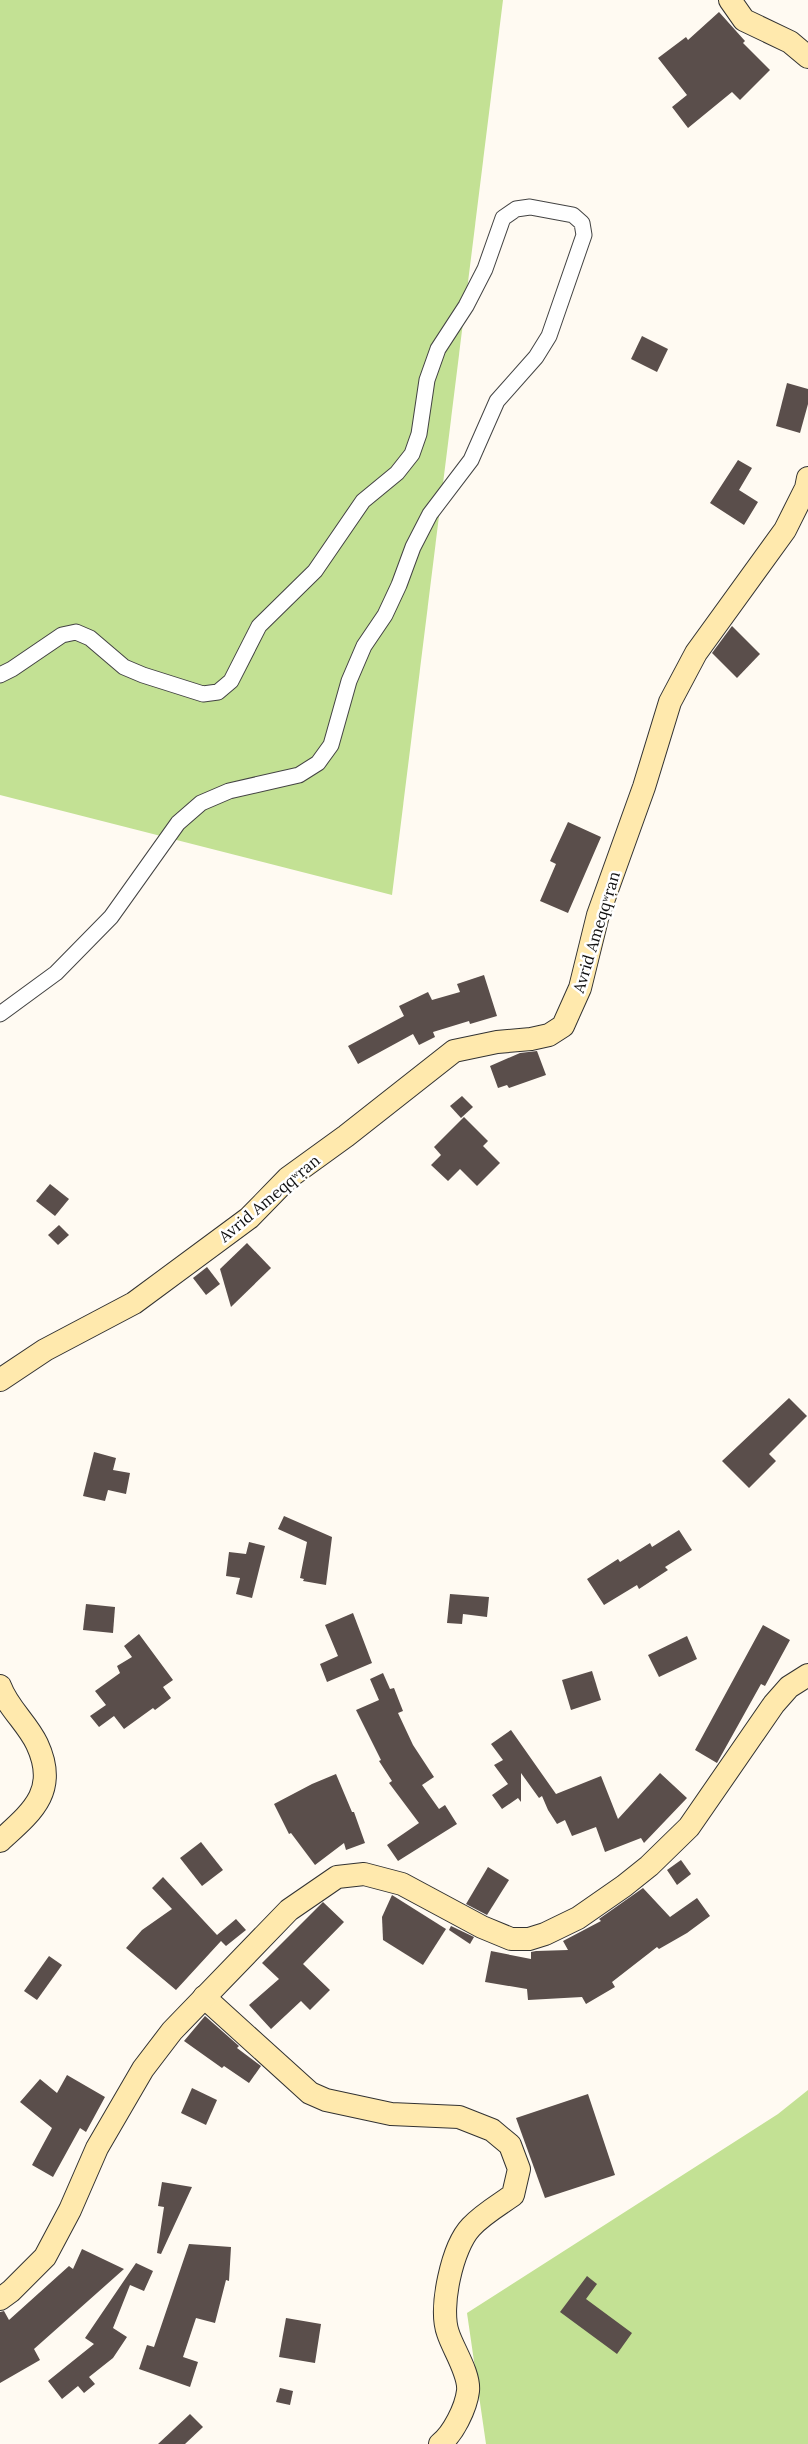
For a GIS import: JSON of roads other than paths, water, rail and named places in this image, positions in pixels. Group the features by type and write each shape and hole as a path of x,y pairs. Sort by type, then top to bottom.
{"street":[{"path":"730,0 744,20 790,42 808,57"},
{"path":"0,674 12,669 62,635 76,632 90,638 124,667 143,676 204,694 218,692 230,681 259,626 314,571 363,501 377,486 397,473 412,454 418,434 427,380 438,349 466,306 485,269 503,218 516,209 530,207 573,215 582,223 584,235 549,336 536,357 497,401 471,460 430,514 413,546 399,585 385,614 364,646 349,680 331,744 318,764 299,775 229,791 201,803 178,823 111,917 56,972 0,1014"},
{"name":"Avrid Ameqqʷṛan","path":"0,1380 45,1350 134,1303 249,1218 288,1178 346,1136 454,1051 497,1042 531,1039 548,1035 562,1026 580,988 598,915 644,787 670,702 696,653 786,530 806,488 808,478"},
{"path":"0,2299 12,2291 45,2257 70,2210 97,2148 119,2107 143,2069 172,2031 289,1910 336,1878 364,1874 402,1884 482,1927 511,1939 529,1939 545,1934 578,1918 649,1866 689,1827 774,1704 789,1687 808,1675"},
{"path":"0,1686 5,1698 37,1744 45,1773 42,1798 27,1817 0,1841"},
{"path":"204,1997 310,2093 326,2100 392,2114 459,2117 492,2130 510,2145 519,2169 513,2195 489,2211 469,2228 453,2263 444,2303 447,2331 463,2368 468,2390 459,2418 440,2444"}]}
